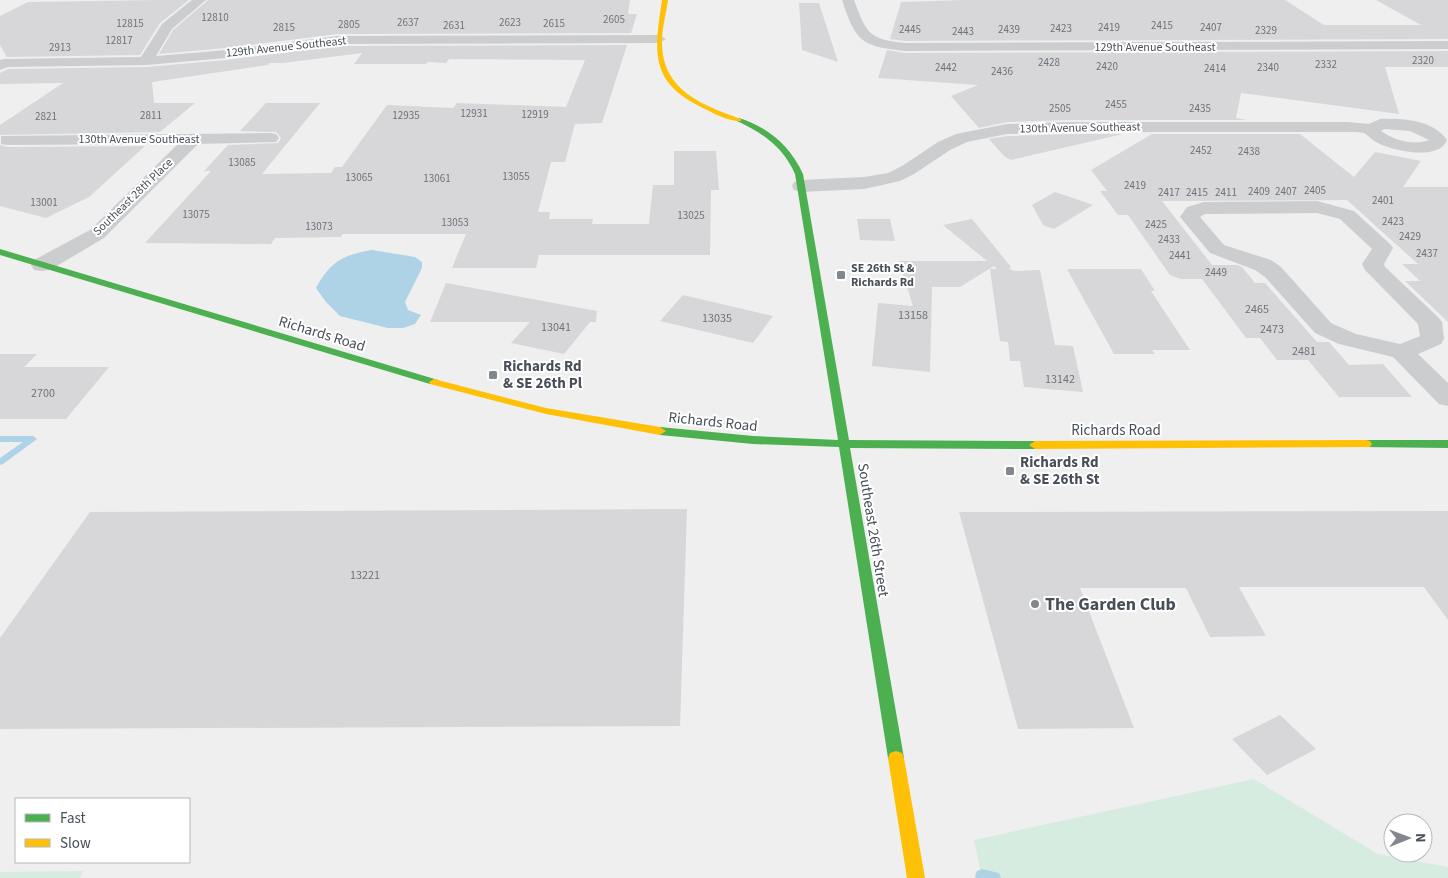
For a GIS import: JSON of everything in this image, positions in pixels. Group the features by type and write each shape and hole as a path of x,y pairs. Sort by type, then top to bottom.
{"street":[{"path":"146,61 167,27 200,0"},
{"name":"Southeast 26th Street","path":"665,0 659,39 661,66 669,83 680,94 699,105 749,124 772,136 792,157 799,174 916,878"},
{"name":"129th Avenue Southeast","path":"848,0 859,32 863,37 881,44 920,48 1448,45"},
{"name":"129th Avenue Southeast","path":"2,65 146,61 208,56 338,40 659,39"},
{"name":"130th Avenue Southeast","path":"801,186 864,183 893,177 908,170 944,146 962,138 1007,129 1068,127 1348,127 1372,129"},
{"name":"Southeast 28th Place","path":"42,265 97,234 194,138"},
{"name":"130th Avenue Southeast","path":"8,140 270,138"},
{"path":"1402,352 1432,339 1430,322 1376,270 1373,264 1383,248 1347,215 1318,207 1204,208 1194,211 1190,217 1217,248 1263,265 1273,272 1323,328 1348,339 1402,352 1448,398"},
{"name":"Richards Road","path":"0,252 417,378 528,407 615,425 765,442 843,444 1448,444"}],"green space":[{"path":"1254,779 1378,854 1383,855 1383,863 1426,863 1448,867 1448,878 982,878 974,840"},
{"path":"83,871 80,878 0,878 0,872"}],"water":[{"path":"372,250 415,257 422,262 422,268 405,302 408,310 421,315 415,324 403,328 388,328 340,316 326,302 316,288 333,265 345,257"}],"building":[{"path":"189,0 160,23 140,55 7,57 0,45 0,16 28,2"},
{"path":"208,0 630,0 628,14 637,14 631,33 338,34 159,54 173,30"},
{"path":"964,0 1285,0 1324,25 1421,25 1376,0 1448,0 1448,39 905,41 890,39 901,2"},
{"path":"799,3 819,3 838,62 802,50"},
{"path":"627,45 602,123 575,124 565,162 551,162 538,212 550,212 549,219 593,219 592,224 649,224 653,185 674,185 674,151 716,151 719,190 711,190 710,255 539,255 536,268 452,268 466,234 343,234 341,237 275,238 271,244 145,243 211,171 204,171 228,145 278,143 281,138 276,132 240,131 266,103 320,103 262,174 331,173 335,167 342,167 387,105 453,108 457,103 566,107 585,60 449,59 446,63 354,64 362,53 269,63 268,65 152,82 154,103 195,103 160,132 0,135 0,125 63,83 0,84 0,73 8,69 146,67 226,60 338,46"},
{"path":"887,50 905,53 1448,51 1448,67 1385,67 1399,114 1241,93 1236,118 1246,120 1068,120 1007,122 979,128 951,96 978,85 878,78"},
{"path":"1123,134 1011,160 1004,156 989,139 1007,136"},
{"path":"1152,134 1300,134 1354,177 1375,152 1421,161 1403,187 1448,187 1448,322 1405,281 1420,281 1402,264 1418,264 1347,200 1162,201 1212,265 1237,265 1242,267 1255,283 1265,283 1317,342 1329,342 1349,365 1383,364 1412,397 1339,397 1308,360 1277,360 1260,338 1246,338 1202,279 1181,279 1170,275 1128,215 1118,215 1100,191 1107,191 1091,170"},
{"path":"0,145 7,147 145,146 89,197 46,218 0,206"},
{"path":"1055,192 1093,205 1054,229 1043,225 1032,205"},
{"path":"857,219 890,219 895,241 860,240"},
{"path":"972,219 1011,267 1009,269 1015,271 1040,270 1055,345 1073,346 1083,392 1024,387 1020,361 1010,361 1008,342 1000,341 990,269 997,269 994,266 960,287 932,287 930,372 872,366 878,303 913,306 899,261 987,261 943,225"},
{"path":"1067,269 1141,269 1155,291 1151,291 1190,350 1152,350 1155,354 1114,354"},
{"path":"446,283 597,311 596,322 590,322 564,354 511,343 530,322 430,322"},
{"path":"683,295 773,316 753,343 660,321"},
{"path":"0,354 37,354 24,367 109,367 66,419 0,419"},
{"path":"687,509 680,726 0,729 0,638 90,512"},
{"name":"The Garden Club","path":"1448,511 1448,620 1424,587 1239,587 1266,636 1210,637 1186,588 1080,588 1134,728 1018,729 959,512"},
{"path":"1280,715 1316,749 1267,775 1232,739"}],"waterway":[{"path":"0,439 33,439 0,462"},
{"path":"982,876 994,878"}],"traffic: fast":[{"path":"739,120 759,129 783,147 799,174 896,758"},
{"path":"0,252 434,382"},
{"path":"660,431 753,440 847,444 1035,445"},
{"path":"1366,444 1448,444"}],"traffic: slow":[{"path":"665,0 659,43 661,60 666,74 674,86 696,103 739,120"},
{"path":"434,382 489,398 546,411 660,431"},
{"path":"1035,445 1366,444"},
{"path":"896,758 916,878"}],"place":[{"name":"SE 26th St & Richards Rd","path":"841,275"},
{"name":"Richards Rd & SE 26th Pl","path":"493,375"},
{"name":"Richards Rd & SE 26th St","path":"1010,471"},
{"name":"The Garden Club","path":"1035,604"}]}
